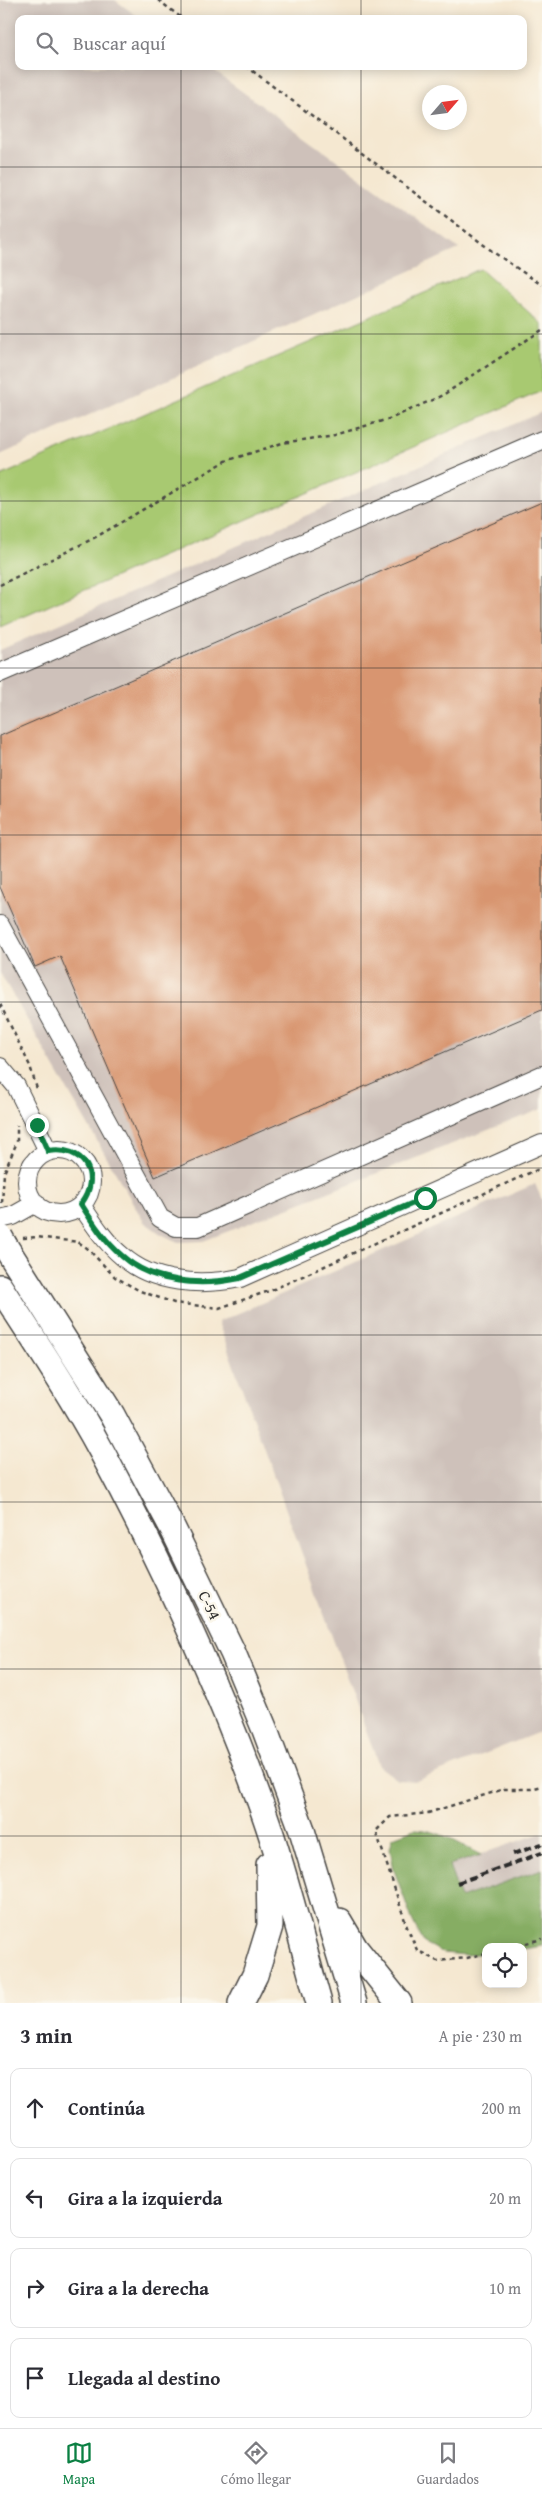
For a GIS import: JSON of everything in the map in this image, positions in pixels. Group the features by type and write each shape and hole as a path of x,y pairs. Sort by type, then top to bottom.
{"highway":[{"name":"C-54","path":"3,1242 112,1415 173,1529 233,1653 265,1730 301,1827 354,2003"},
{"name":"C-54","path":"0,1287 49,1362 101,1451 169,1586 226,1713 265,1815 319,2003"},
{"path":"241,2003 255,1975 270,1926 269,1864 265,1815"},
{"path":"316,1882 355,1948 399,2003"}],"street":[{"path":"0,674 542,440"},
{"path":"0,925 160,1218 176,1227 198,1227 542,1075"},
{"path":"0,1066 16,1086 48,1151"},
{"path":"81,1204 100,1233 122,1257 143,1270 188,1282 215,1283 240,1278 542,1144"},
{"path":"48,1151 70,1151 86,1165 90,1175 91,1186 88,1196 81,1204 63,1213 53,1213 36,1203 30,1194 28,1174 39,1156 48,1151"},
{"path":"0,1219 13,1216 36,1203"}],"path":[{"path":"158,0 177,15"},
{"path":"251,70 496,254 542,285"},
{"path":"0,585 96,537 226,461 282,443 335,435 392,418 443,395 542,330"},
{"path":"0,1004 30,1066 38,1093"},
{"path":"3,1188 4,1172 17,1142 16,1126"},
{"path":"482,1954 467,1958 437,1961 417,1950 404,1918 376,1831 390,1818 428,1813 504,1790 531,1789 542,1786"},
{"path":"526,1943 542,1939"}],"shaded area":[{"path":"0,0 115,0 136,15 15,15 15,70 213,70 459,249 0,455"},
{"path":"542,412 542,1109 203,1241 178,1242 161,1234 144,1222 0,973 0,650"},
{"path":"535,1184 542,1200 542,1731 416,1781 398,1780 379,1766 218,1322"},
{"path":"542,1833 542,1869 460,1899 449,1865"}],"green space":[{"path":"480,269 542,324 542,391 0,627 0,476"},
{"path":"414,1829 423,1830 441,1835 481,1855 449,1865 460,1898 542,1869 542,1946 527,1948 527,1943 482,1943 482,1953 466,1955 443,1953 424,1943 413,1922 394,1870 390,1848 393,1837"}],"building":[{"path":"542,502 542,1010 155,1177 60,956 35,967 0,887 0,736"}],"railway":[{"path":"513,1854 542,1844"},
{"path":"457,1883 542,1853"}],"route":[{"path":"37,1125 48,1151 70,1151 86,1165 90,1175 91,1186 88,1196 81,1204 100,1233 122,1257 143,1270 188,1282 215,1283 240,1278 425,1198"}]}
